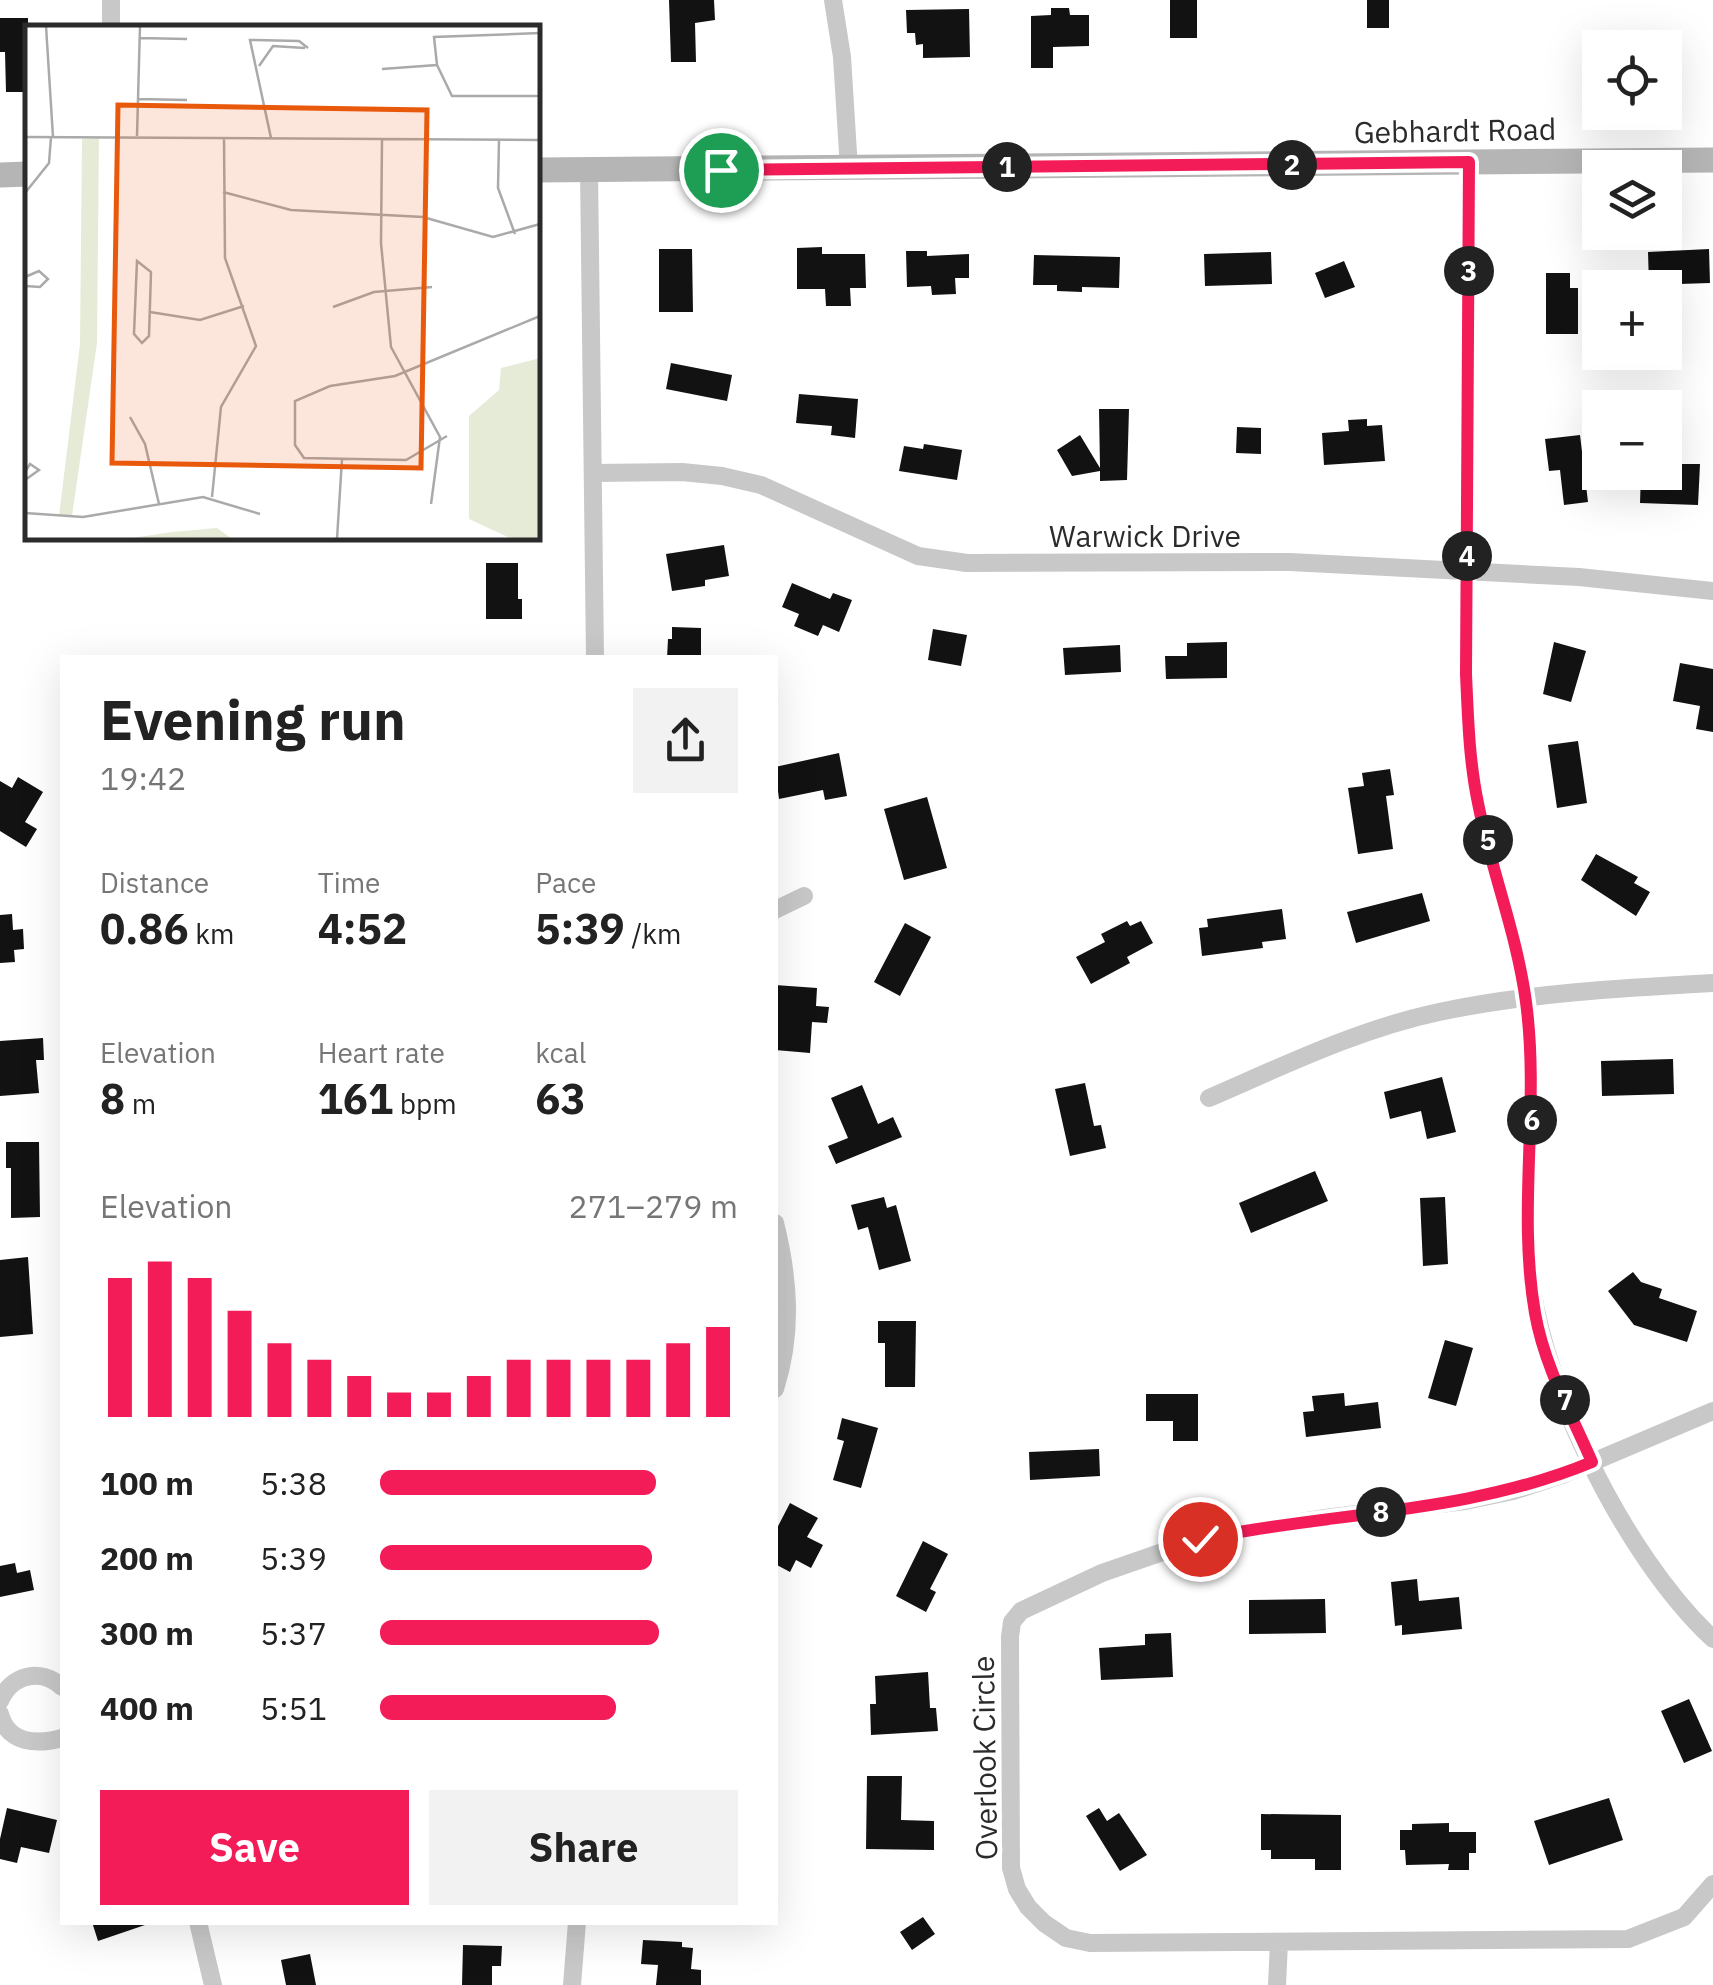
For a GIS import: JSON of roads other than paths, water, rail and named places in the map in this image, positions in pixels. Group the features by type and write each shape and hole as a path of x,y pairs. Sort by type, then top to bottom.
{"street":[{"path":"833,0 842,57 849,169"},
{"name":"Gebhardt Road","path":"540,170 1713,160"},
{"path":"1469,162 1466,674 1476,787 1510,916 1526,998 1532,1084 1528,1252 1536,1316 1558,1385 1592,1462 1630,1532 1660,1578 1713,1639"},
{"path":"590,170 594,655"},
{"path":"0,175 25,174"},
{"name":"Warwick Drive","path":"592,473 682,472 735,479 761,486 918,556 968,563 1290,562 1579,577 1713,591"},
{"path":"778,909 804,896"},
{"path":"1209,1098 1308,1055 1437,1012 1570,991 1713,984"},
{"path":"778,1235 784,1260 788,1321 778,1377"},
{"name":"Overlook Circle","path":"1713,1411 1512,1491 1200,1539 1102,1573 1016,1614 1010,1637 1010,1843 1017,1889 1028,1907 1066,1938 1090,1943 1628,1939 1684,1918 1713,1884"},
{"path":"0,1701 15,1680 31,1675 60,1684"},
{"path":"0,1714 7,1731 20,1740 60,1738"},
{"path":"199,1925 213,1985"},
{"path":"572,1985 577,1925"},
{"path":"1277,1985 1279,1942"}]}
